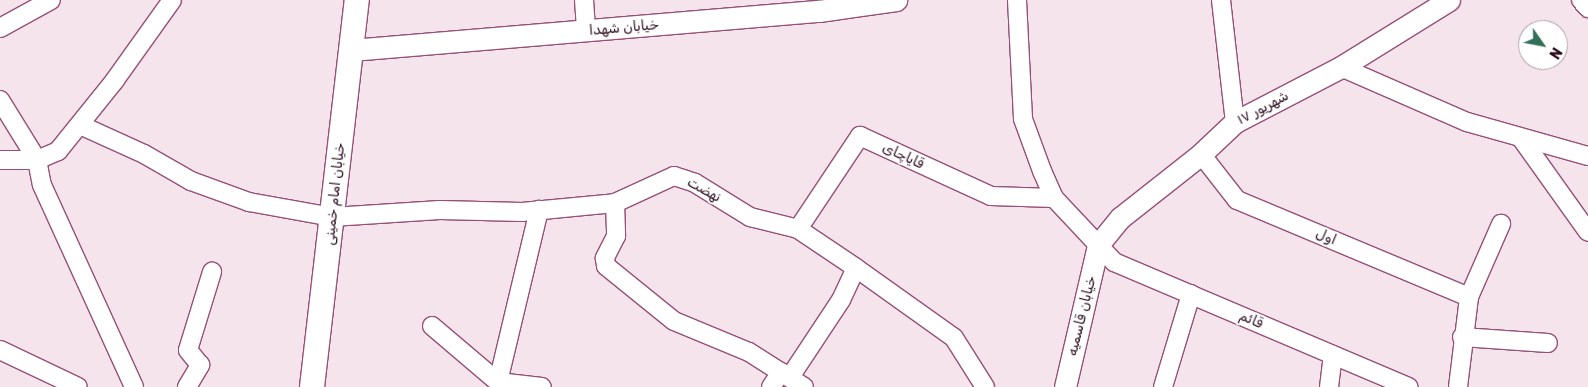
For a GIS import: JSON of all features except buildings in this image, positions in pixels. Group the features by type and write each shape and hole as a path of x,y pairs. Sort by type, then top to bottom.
{"main road":[{"name":"خیابان امام خمینی","path":"312,387 357,0"}],"street":[{"path":"0,28 51,0"},
{"path":"0,160 37,160 58,151 80,125 172,0"},
{"path":"584,0 586,31"},
{"name":"خیابان شهدا","path":"351,50 819,11 896,0"},
{"path":"1018,0 1023,119 1054,198"},
{"path":"1221,0 1235,122"},
{"path":"1581,0 1588,8"},
{"name":"۱۷ شهریور","path":"1098,245 1120,218 1201,154 1235,122 1341,67 1442,2"},
{"path":"1341,67 1467,122 1588,156"},
{"path":"0,103 37,160 42,185 132,387"},
{"name":"نهضت","path":"80,125 144,154 191,181 249,202 332,217 440,210 539,210 615,203 674,176 695,183 750,217 798,229 856,268 954,338 985,387"},
{"name":"قایاچای","path":"798,229 860,136 991,196 1054,198"},
{"path":"1521,138 1588,232"},
{"name":"اول","path":"1201,154 1237,200 1469,297"},
{"name":"قائم","path":"1054,198 1114,262 1409,387"},
{"path":"615,203 616,236 605,258 606,266 674,321 749,352 792,379"},
{"path":"498,382 539,210"},
{"path":"1458,387 1462,337 1469,297 1501,224"},
{"name":"خیابان قاسمیه","path":"1065,387 1098,245"},
{"path":"771,387 792,379 841,300 856,268"},
{"path":"187,387 200,365 188,350 212,272"},
{"path":"1163,387 1190,294"},
{"path":"432,326 498,382 542,387"},
{"path":"1462,337 1548,344"},
{"path":"0,350 78,387"},
{"path":"1329,387 1334,355"}]}
